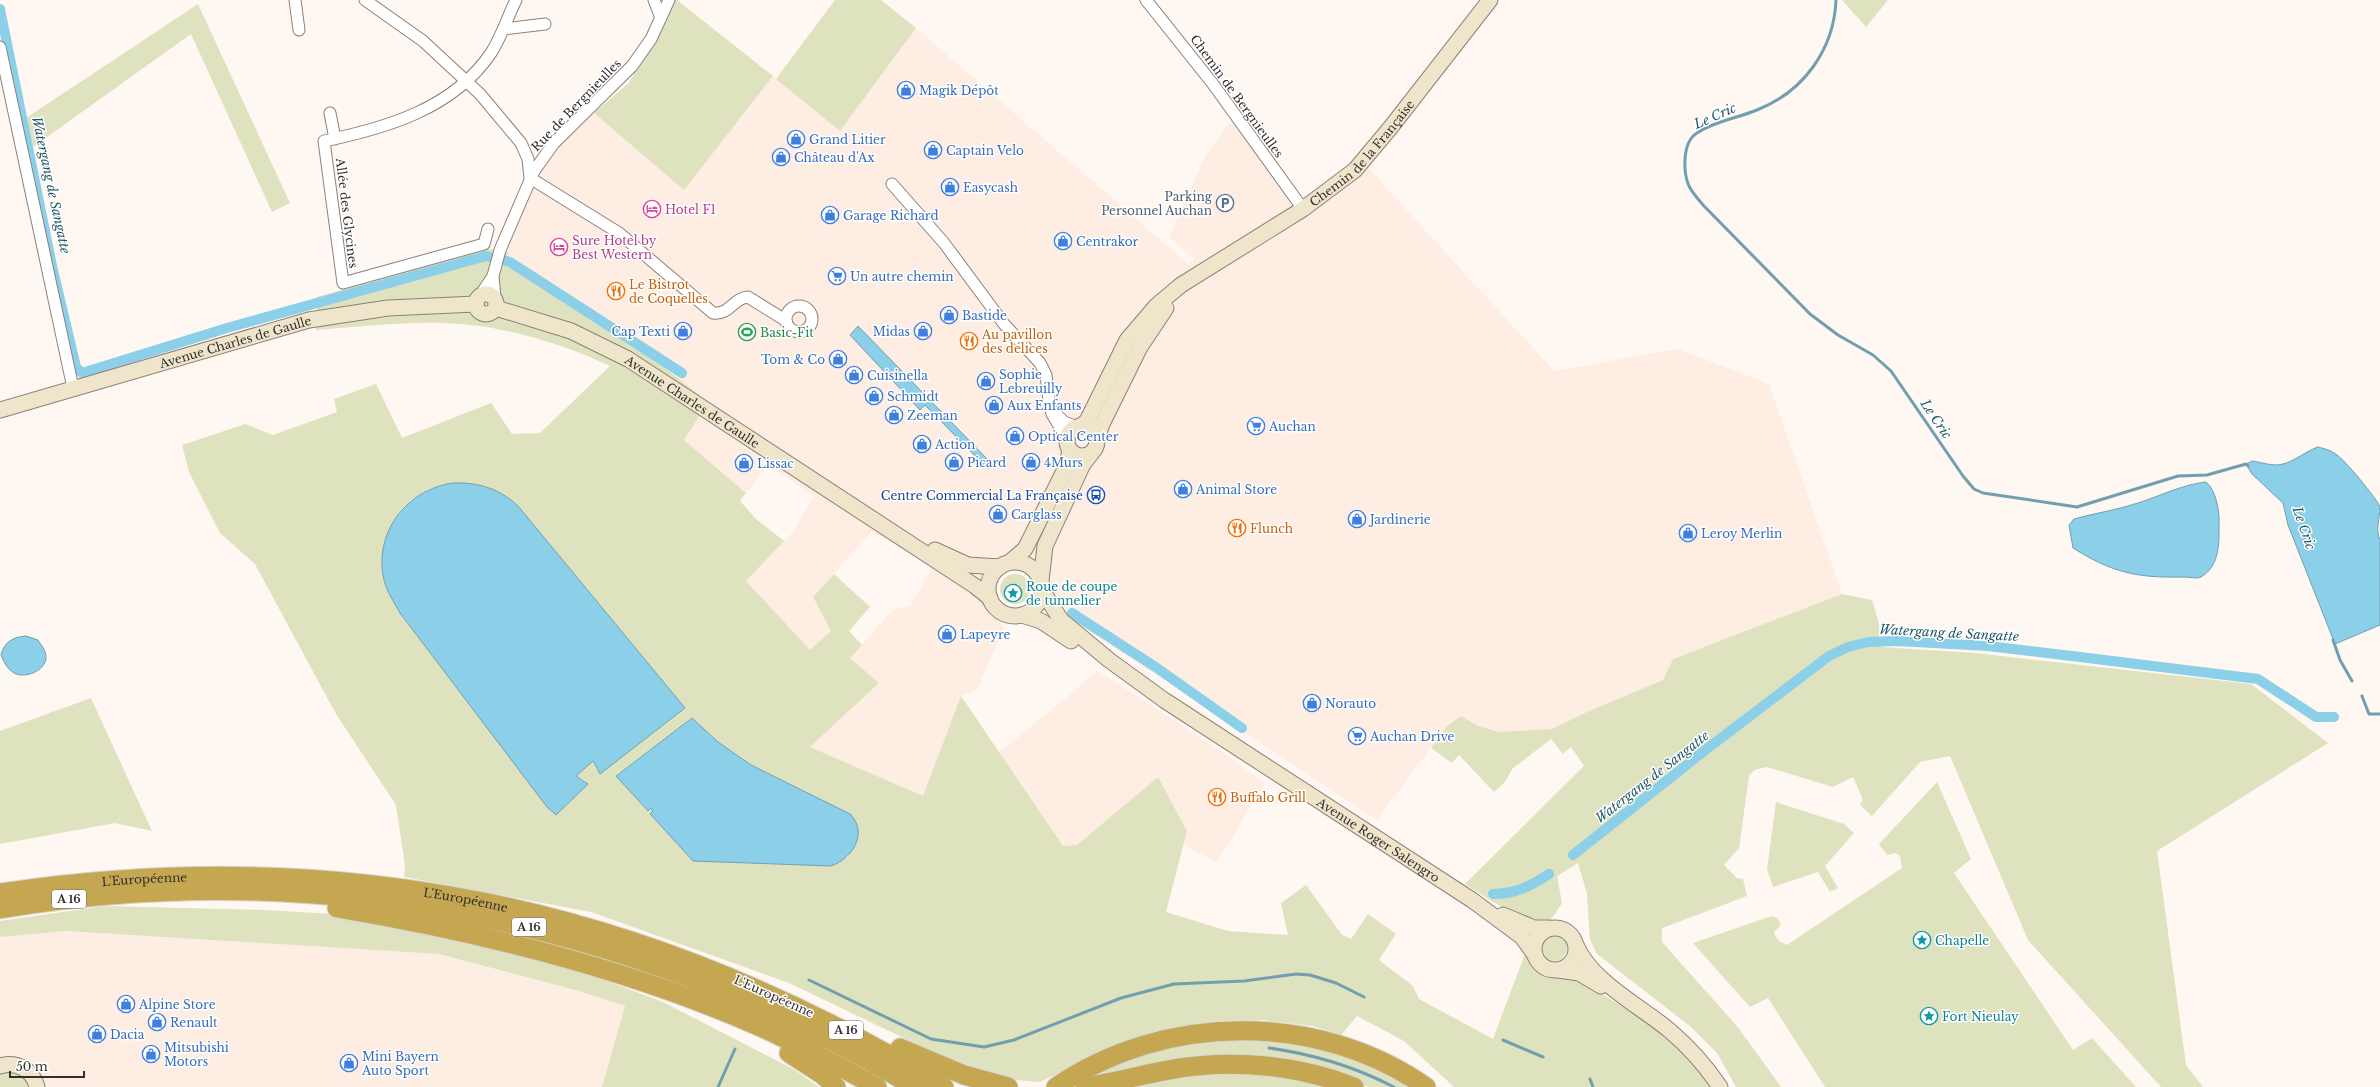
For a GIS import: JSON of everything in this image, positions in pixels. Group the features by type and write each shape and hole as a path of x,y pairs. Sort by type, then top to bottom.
{"highway":[{"name":"L'Européenne","path":"0,893 90,882 181,876 272,876 387,886 464,898 561,920 671,953 743,982 838,1026 944,1087"},
{"name":"L'Européenne","path":"0,909 113,895 218,890 326,895 425,906 538,929 632,956 740,997 826,1037 915,1087"},
{"path":"113,895 253,900 326,906 378,914 546,952 631,977 728,1013 810,1051 877,1087"},
{"path":"546,952 655,993 764,1041 823,1074 836,1087"},
{"path":"743,982 779,991 803,1000 944,1067 978,1080 1008,1087"},
{"path":"1081,1080 1110,1058 1161,1040 1209,1032 1257,1031 1304,1037 1336,1045 1384,1063 1426,1087"},
{"path":"1056,1087 1081,1080 1180,1068 1234,1064 1290,1069 1354,1087"}],"main road":[{"name":"Chemin de la Française","path":"1005,564 1025,549 1067,465 1074,435 1086,421 1124,345 1135,329 1166,297 1202,272 1303,209 1344,180 1366,158 1490,0"},
{"name":"Chemin de la Française","path":"1091,454 1096,448 1101,426 1152,326 1174,298 1202,272"},
{"name":"Avenue Charles de Gaulle","path":"0,410 266,331 323,317 388,308 478,300 478,311 484,314 491,314 496,304 571,331 628,359 980,589 990,598"},
{"path":"1091,454 1080,456 1074,435 1092,430 1097,439"},
{"path":"1041,586 1031,567 1022,563 1005,564 989,581 990,598 995,607 1003,613 1022,615 1035,606 1041,586 1042,560 1045,546 1080,470 1091,454"},
{"name":"Avenue Charles de Gaulle","path":"876,522 964,564 980,567 1005,564"},
{"name":"Avenue Roger Salengro","path":"1041,586 1054,613 1065,625 1093,648 1164,700"},
{"name":"Avenue Roger Salengro","path":"1022,615 1050,626 1100,661 1164,700 1472,900 1522,937 1535,955"},
{"name":"Avenue Roger Salengro","path":"1472,900 1530,926 1549,928"},
{"path":"1638,1008 1579,973 1544,967 1535,955 1534,944 1537,937 1549,928 1559,928 1571,934 1590,966 1638,1008 1683,1042 1703,1064 1720,1087"},
{"path":"1558,970 1571,963 1575,956 1576,944"},
{"path":"0,1066 11,1065 21,1067 29,1072 38,1085"}],"street":[{"path":"295,0 299,30"},
{"path":"365,0 423,41 467,80 521,144 528,159 530,178 619,233 713,313 726,312 738,300 748,297 785,320"},
{"path":"330,113 335,139 378,129 402,120 441,100 467,80 490,54 504,29 516,0"},
{"path":"654,0 661,18"},
{"name":"Rue de Bergnieulles","path":"478,300 494,272 500,250 530,178 542,158 627,72 646,46 669,0"},
{"name":"Chemin de Bergnieulles","path":"1146,0 1201,68 1303,209"},
{"path":"504,29 545,24"},
{"path":"0,47 73,388"},
{"name":"Allée des Glycines","path":"335,139 324,141 343,283 484,244 488,229"},
{"path":"521,144 542,158"},
{"path":"892,184 944,243 1004,324 1040,363 1046,374 1050,407 1074,435"},
{"name":"Rue de Bergnieulles","path":"494,272 496,304"}],"shaded area":[{"path":"916,28 1188,264 1195,259 1169,237 1206,155 1238,111 1303,200 1369,169 1554,371 1678,349 1769,384 1842,594 1673,659 1663,680 1589,711 1552,729 1499,732 1478,726 1461,716 1447,726 1377,820 1077,623 1054,593 1048,568 1018,551 1006,559 995,562 982,576 980,595 1004,629 977,689 961,696 923,796 810,747 879,683 850,658 894,609 910,606 932,568 872,531 813,597 831,631 810,651 746,581 792,533 815,496 768,465 746,493 683,439 708,402 660,364 508,265 508,252 518,215 538,174 558,147 594,113 684,189 773,76 840,131"},
{"path":"1098,671 1216,748 1265,783 1217,862 1184,845 1187,830 1158,777 1077,845 1063,846 999,753"},
{"path":"66,931 438,954 579,991 625,1006 602,1087 0,1087 0,937"}],"green space":[{"path":"672,0 677,0 773,76 684,190 594,113 629,83 659,28"},
{"path":"835,0 881,0 916,28 840,131 776,79"},
{"path":"1842,0 1888,0 1866,27"},
{"path":"198,4 290,203 272,212 191,34 33,147 26,118"},
{"path":"489,249 508,252 509,265 660,364 708,402 684,440 746,493 740,501 756,519 784,541 746,581 810,650 831,631 813,597 834,574 870,607 849,631 862,645 850,658 879,683 810,747 923,796 961,696 1063,846 1077,845 1158,777 1187,831 1166,912 1228,931 1288,935 1281,903 1306,885 1342,935 1351,939 1368,914 1396,934 1379,960 1413,986 1419,999 1493,1039 1526,951 1530,963 1539,972 1552,977 1569,974 1648,1022 1683,1051 1712,1087 1454,1087 1404,1041 1357,1016 1341,1035 1313,1026 1262,1020 1215,1021 1169,1029 1113,1046 1040,1082 992,1078 957,1061 935,1053 789,983 591,912 404,877 405,866 396,805 336,714 255,564 220,533 189,472 182,445 245,424 273,435 337,412 334,399 376,384 402,438 491,403 512,434 540,433 610,366 591,357 550,342 508,331 465,324 412,323 316,330 317,297","holes":["453,483 470,484 488,489 504,496 518,506 685,708 611,764 597,771 593,761 576,776 586,781 553,813 400,613 382,570 385,540 400,511 410,501 430,488","692,718 718,742 751,765 850,814 848,857 831,866 693,861 651,808 647,811 616,775"]},
{"path":"1015,574 1021,575 1029,583 1029,595 1021,603 1015,604 1009,603 1001,595 1000,589 1001,583 1009,575"},
{"path":"1842,594 1872,600 1879,624 1880,647 1975,653 2251,684 2328,743 2157,851 2186,1065 2203,1087 2161,1087 2028,940 1950,756 1920,762 1872,816 1860,805 1863,800 1853,777 1833,787 1767,767 1754,770 1749,776 1739,848 1724,865 1737,878 1743,879 1747,896 1662,928 1662,942 1737,1026 1781,1087 1736,1087 1717,1053 1691,1027 1597,954 1590,940 1587,894 1578,863 1557,876 1562,903 1551,920 1539,920 1517,914 1495,903 1465,884 1584,766 1571,747 1563,754 1551,739 1512,769 1505,782 1494,792 1459,755 1452,763 1431,748 1447,726 1461,716 1478,726 1499,732 1552,729 1589,711 1663,680 1673,659"},
{"path":"91,698 152,831 115,823 0,844 0,731"},
{"path":"1937,782 1971,859 1954,873 2073,1050 2092,1038 2136,1087 1825,1087 1768,998 1750,1007 1693,943 1772,916 1777,918 1781,925 1774,932 1777,939 1787,945 1902,868 1900,856 1895,853 1887,855 1879,844"},
{"path":"1776,802 1844,824 1854,833 1825,866 1838,888 1830,892 1818,872 1773,887 1767,869"},
{"path":"104,906 265,910 333,914 500,947 588,974 663,1002 795,1070 819,1087 602,1087 625,1006 579,991 439,954 66,931 0,937 0,921"},
{"path":"1554,935 1563,939 1567,948 1563,957 1554,961 1545,957 1541,948 1545,939"},
{"path":"1268,1036 1353,1055 1417,1087 1369,1087 1285,1062 1091,1080 1103,1065 1159,1046"},
{"path":"8,1071 22,1075 30,1087 0,1087 0,1073"},
{"path":"1226,1071 1285,1076 1323,1087 1122,1087 1176,1077"}],"water":[{"path":"858,326 993,465 988,469 925,405 920,410 850,335"},
{"path":"2318,447 2335,453 2341,458 2353,471 2380,507 2378,528 2380,540 2380,625 2335,644 2288,525 2283,503 2252,474 2246,464 2252,461 2279,465 2292,461"},
{"path":"2206,482 2213,491 2217,503 2219,516 2219,542 2215,561 2207,572 2199,578 2139,575 2126,572 2101,563 2073,548 2069,525 2074,519 2130,505 2181,488"},
{"path":"453,483 480,485 504,495 518,506 685,708 600,774 593,761 576,776 588,784 556,815 547,807 400,613 385,584 382,563 384,546 389,530 397,516 408,504 421,494 436,487"},
{"path":"26,636 38,640 45,652 46,657 43,666 39,670 29,674 19,675 9,669 1,655 2,650 10,641"},
{"path":"692,718 718,742 751,765 850,814 856,821 858,837 856,844 846,858 831,866 693,861 650,814 653,811 651,808 648,811 616,776"}],"waterway":[{"name":"Le Cric","path":"1836,0 1834,18 1829,36 1813,67 1802,80 1774,102 1750,113 1711,125 1692,137 1686,150 1685,165 1689,186 1696,197 1810,314 1838,335 1873,355 1891,371 1963,476 1974,489 1983,493 2077,507 2178,476 2207,475 2246,464 2248,466"},
{"path":"0,9 52,266 76,367 82,373 227,328 486,256 510,262 682,373"},
{"path":"1072,613 1157,668 1242,728"},
{"name":"Le Cric","path":"2333,640 2340,660 2352,681"},
{"name":"Watergang de Sangatte","path":"1573,855 1708,748 1829,656 1848,647 1868,642 1897,641 1988,646 2258,679 2316,717 2334,717"},
{"name":"Le Cric","path":"2362,696 2369,714 2380,714"},
{"path":"1493,894 1516,891 1549,874"},
{"path":"809,980 931,1039 984,1047 1014,1040 1121,998 1174,984 1244,981 1296,974 1310,975 1336,983 1364,997"},
{"path":"1503,1040 1543,1057"},
{"path":"1269,1048 1333,1062 1364,1073 1394,1087"},
{"path":"718,1087 735,1049"},
{"path":"1590,1079 1593,1087"}],"place":[{"name":"Magik Dépôt","path":"906,90"},
{"name":"Grand Litier","path":"796,139"},
{"name":"Captain Velo","path":"933,150"},
{"name":"Château d'Ax","path":"781,157"},
{"name":"Easycash","path":"950,187"},
{"name":"Parking Personnel Auchan","path":"1225,203"},
{"name":"Hotel F1","path":"652,209"},
{"name":"Garage Richard","path":"830,215"},
{"name":"Centrakor","path":"1063,241"},
{"name":"Sure Hotel by Best Western","path":"559,247"},
{"name":"Un autre chemin","path":"837,276"},
{"name":"Le Bistrot de Coquelles","path":"616,291"},
{"name":"Bastide","path":"949,315"},
{"name":"Cap Texti","path":"683,331"},
{"name":"Midas","path":"923,331"},
{"name":"Basic-Fit","path":"747,332"},
{"name":"Au pavillon des délices","path":"969,341"},
{"name":"Tom & Co","path":"838,359"},
{"name":"Cuisinella","path":"854,375"},
{"name":"Sophie Lebreuilly","path":"986,381"},
{"name":"Schmidt","path":"874,396"},
{"name":"Aux Enfants","path":"994,405"},
{"name":"Zeeman","path":"894,415"},
{"name":"Auchan","path":"1256,426"},
{"name":"Optical Center","path":"1015,436"},
{"name":"Action","path":"922,444"},
{"name":"Picard","path":"954,462"},
{"name":"4Murs","path":"1031,462"},
{"name":"Lissac","path":"744,463"},
{"name":"Animal Store","path":"1183,489"},
{"name":"Centre Commercial La Française","path":"1096,495"},
{"name":"Carglass","path":"998,514"},
{"name":"Jardinerie","path":"1357,519"},
{"name":"Flunch","path":"1237,528"},
{"name":"Leroy Merlin","path":"1688,533"},
{"name":"Roue de coupe de tunnelier","path":"1013,593"},
{"name":"Lapeyre","path":"947,634"},
{"name":"Norauto","path":"1312,703"},
{"name":"Auchan Drive","path":"1357,736"},
{"name":"Buffalo Grill","path":"1217,797"},
{"name":"Chapelle","path":"1922,940"},
{"name":"Alpine Store","path":"126,1004"},
{"name":"Fort Nieulay","path":"1929,1016"},
{"name":"Renault","path":"157,1022"},
{"name":"Dacia","path":"97,1034"},
{"name":"Mitsubishi Motors","path":"151,1054"},
{"name":"Mini Bayern Auto Sport","path":"349,1063"}]}
